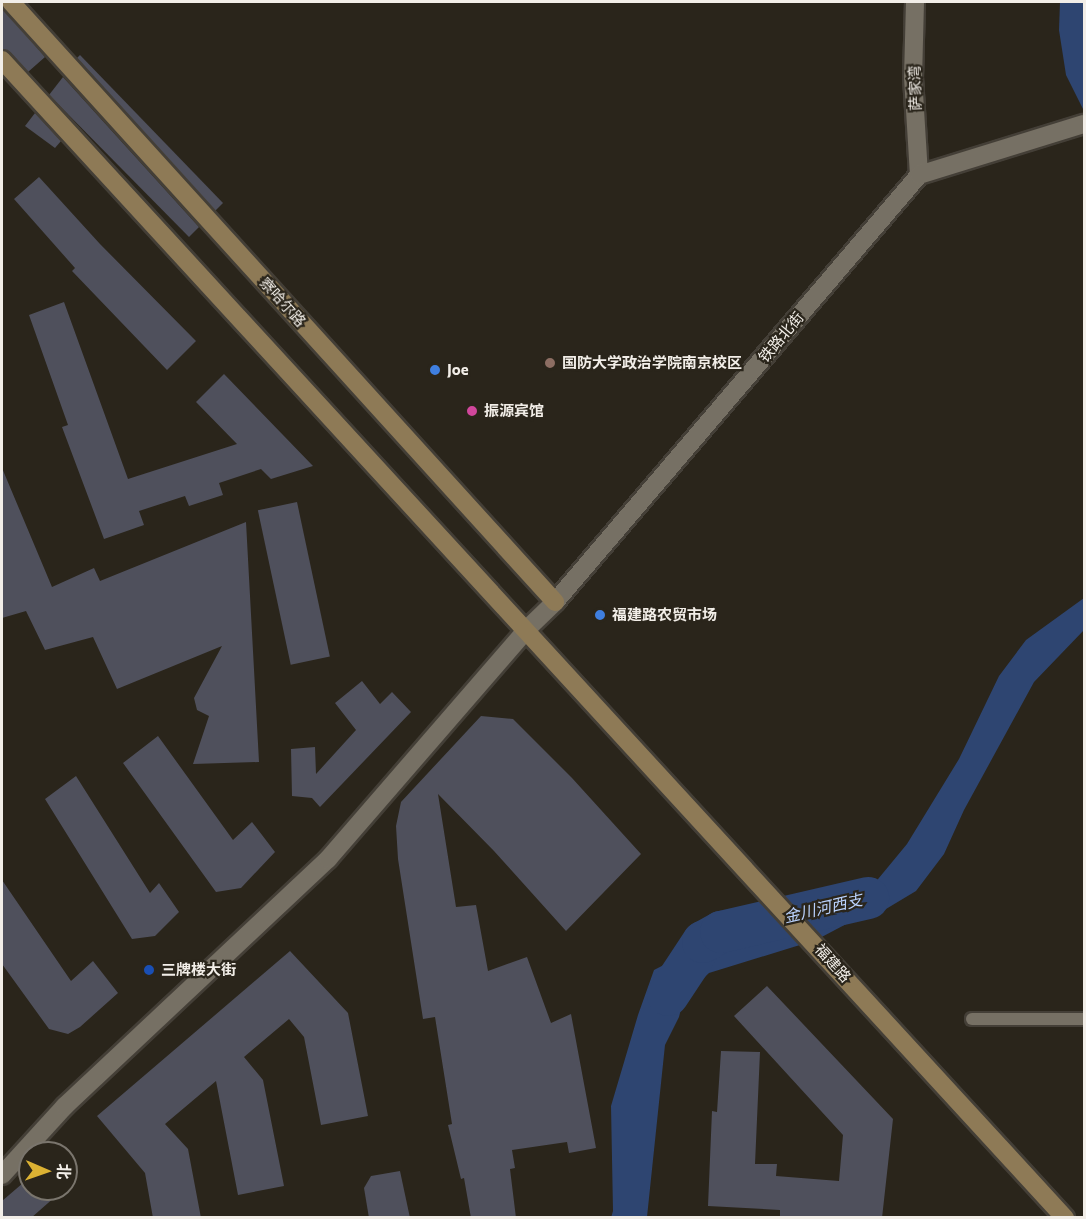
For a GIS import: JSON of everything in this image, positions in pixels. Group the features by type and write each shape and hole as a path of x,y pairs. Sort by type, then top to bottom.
{"main road":[{"name":"察哈尔路","path":"11,2 555,602"},
{"path":"2,60 527,629"},
{"name":"福建路","path":"527,629 1065,1218"}],"street":[{"name":"萨家湾","path":"915,2 913,77 919,175"},
{"path":"919,175 1084,124"},
{"name":"铁路北街","path":"527,629 555,602 919,175"},
{"path":"2,1175 65,1106 328,859 527,629"}],"lane":[{"path":"972,1019 1084,1019"}],"water":[{"path":"1060,2 1084,2 1084,111 1066,75 1059,30"},
{"path":"1084,598 1084,630 1034,682 964,810 944,854 916,891 881,912 852,921 816,940 709,973 684,997 679,1017 665,1045 647,1217 611,1218 613,1211 611,1106 654,970 728,932 797,919 841,896 869,890 907,844 959,759 999,676 1026,640"}],"building":[{"path":"2,7 45,57 28,72 10,52 2,49"},
{"path":"80,55 223,203 215,211 77,58"},
{"path":"63,77 199,227 189,237 49,95"},
{"path":"35,113 61,141 55,148 25,126"},
{"path":"39,177 100,244 196,341 167,370 72,271 75,268 14,199"},
{"path":"64,302 128,479 237,444 196,402 224,374 313,466 271,479 261,469 219,483 223,495 189,506 185,496 139,511 144,525 104,539 62,427 68,425 29,315"},
{"path":"2,468 52,587 94,568 100,581 246,522 259,762 193,764 209,716 197,710 194,698 222,646 117,689 93,637 45,650 26,611 2,618"},
{"path":"297,502 330,657 291,665 258,510"},
{"path":"362,681 380,704 392,692 411,712 320,807 312,798 292,796 291,749 315,747 316,774 356,730 335,703"},
{"path":"481,716 513,719 572,778 641,854 566,931 494,851 438,794 456,907 476,905 488,971 527,957 551,1023 571,1014 596,1148 569,1153 567,1142 512,1150 515,1168 510,1169 516,1218 471,1218 464,1178 461,1179 448,1125 452,1124 435,1017 423,1019 398,859 396,826 401,802"},
{"path":"158,736 233,840 252,822 275,852 241,888 216,892 123,763"},
{"path":"76,776 150,893 159,883 179,912 155,936 132,939 45,799"},
{"path":"2,880 71,981 93,961 118,993 80,1027 68,1034 49,1029 2,964"},
{"path":"290,951 348,1013 368,1116 321,1125 304,1037 289,1019 244,1057 263,1080 284,1186 238,1195 216,1081 165,1124 188,1149 201,1218 153,1218 145,1173 97,1116"},
{"path":"767,986 893,1119 882,1218 780,1218 780,1210 708,1206 712,1111 717,1112 721,1051 760,1052 755,1164 777,1164 776,1176 839,1181 843,1135 734,1016"},
{"path":"400,1171 410,1218 369,1218 364,1188 371,1176"},
{"path":"18,1187 18,1201 50,1201 31,1218 2,1218 2,1201"}],"waterway":[{"name":"金川河西支","path":"668,995 703,942 721,932 868,898"}],"place":[{"name":"国防大学政治学院南京校区","path":"550,363"},
{"name":"Joe","path":"435,370"},
{"name":"振源宾馆","path":"472,411"},
{"name":"福建路农贸市场","path":"600,615"},
{"name":"三牌楼大街","path":"149,970"}]}
